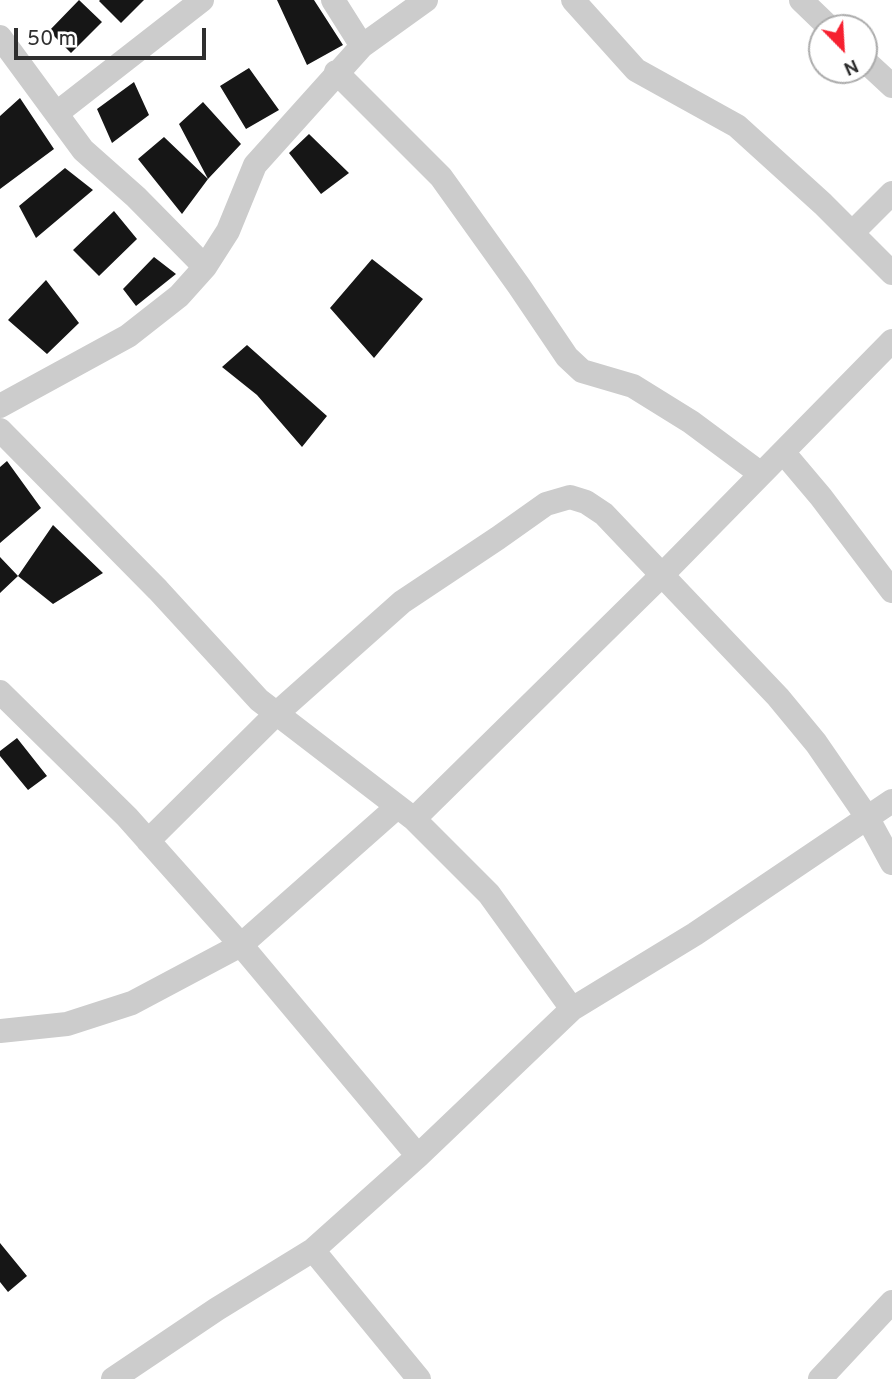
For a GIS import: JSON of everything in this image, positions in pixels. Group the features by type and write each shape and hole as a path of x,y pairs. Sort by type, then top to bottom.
{"street":[{"path":"57,113 202,0"},
{"path":"333,0 362,46"},
{"path":"0,406 128,336 179,296 205,267 228,231 255,165 362,46 426,0"},
{"path":"573,0 636,70 737,127 892,273"},
{"path":"801,0 816,14"},
{"path":"0,37 83,150 136,197 205,267"},
{"path":"336,72 441,177 567,357 582,371 633,386 691,422 761,474"},
{"path":"878,73 892,86"},
{"path":"852,233 892,193"},
{"path":"0,1031 66,1024 132,1003 241,945 405,813 662,575 892,341"},
{"path":"0,430 158,590 259,701 405,813 489,894 572,1009"},
{"path":"783,452 821,497 892,591"},
{"path":"148,841 276,714 402,602 546,504 570,497 586,502 604,514 778,697 816,743 867,817 892,863"},
{"path":"0,692 148,841 241,945 418,1156"},
{"path":"113,1379 217,1309 313,1250 418,1156 572,1009 695,934 892,801"},
{"path":"313,1250 419,1379"},
{"path":"820,1379 837,1364 892,1302"}],"building":[{"path":"79,0 102,22 71,53 49,31"},
{"path":"100,0 144,0 121,23"},
{"path":"277,0 314,0 343,45 307,65"},
{"path":"249,68 279,110 246,129 220,86"},
{"path":"134,82 149,115 112,143 97,109"},
{"path":"20,98 54,149 0,189 0,116"},
{"path":"203,102 241,144 208,179 179,124"},
{"path":"309,134 349,173 321,194 289,153"},
{"path":"164,137 208,179 182,214 138,159"},
{"path":"65,168 93,190 36,238 19,206"},
{"path":"114,211 137,239 99,276 73,250"},
{"path":"154,257 176,274 136,306 123,289"},
{"path":"372,259 423,299 374,358 330,308"},
{"path":"46,280 79,323 47,354 8,320"},
{"path":"247,345 327,416 302,447 257,395 222,367"},
{"path":"7,461 41,508 0,543 0,467"},
{"path":"53,525 103,573 53,604 18,576"},
{"path":"0,557 18,576 0,593"},
{"path":"17,738 47,776 28,790 0,756 0,751"},
{"path":"0,1243 27,1276 8,1292 0,1282"}]}
